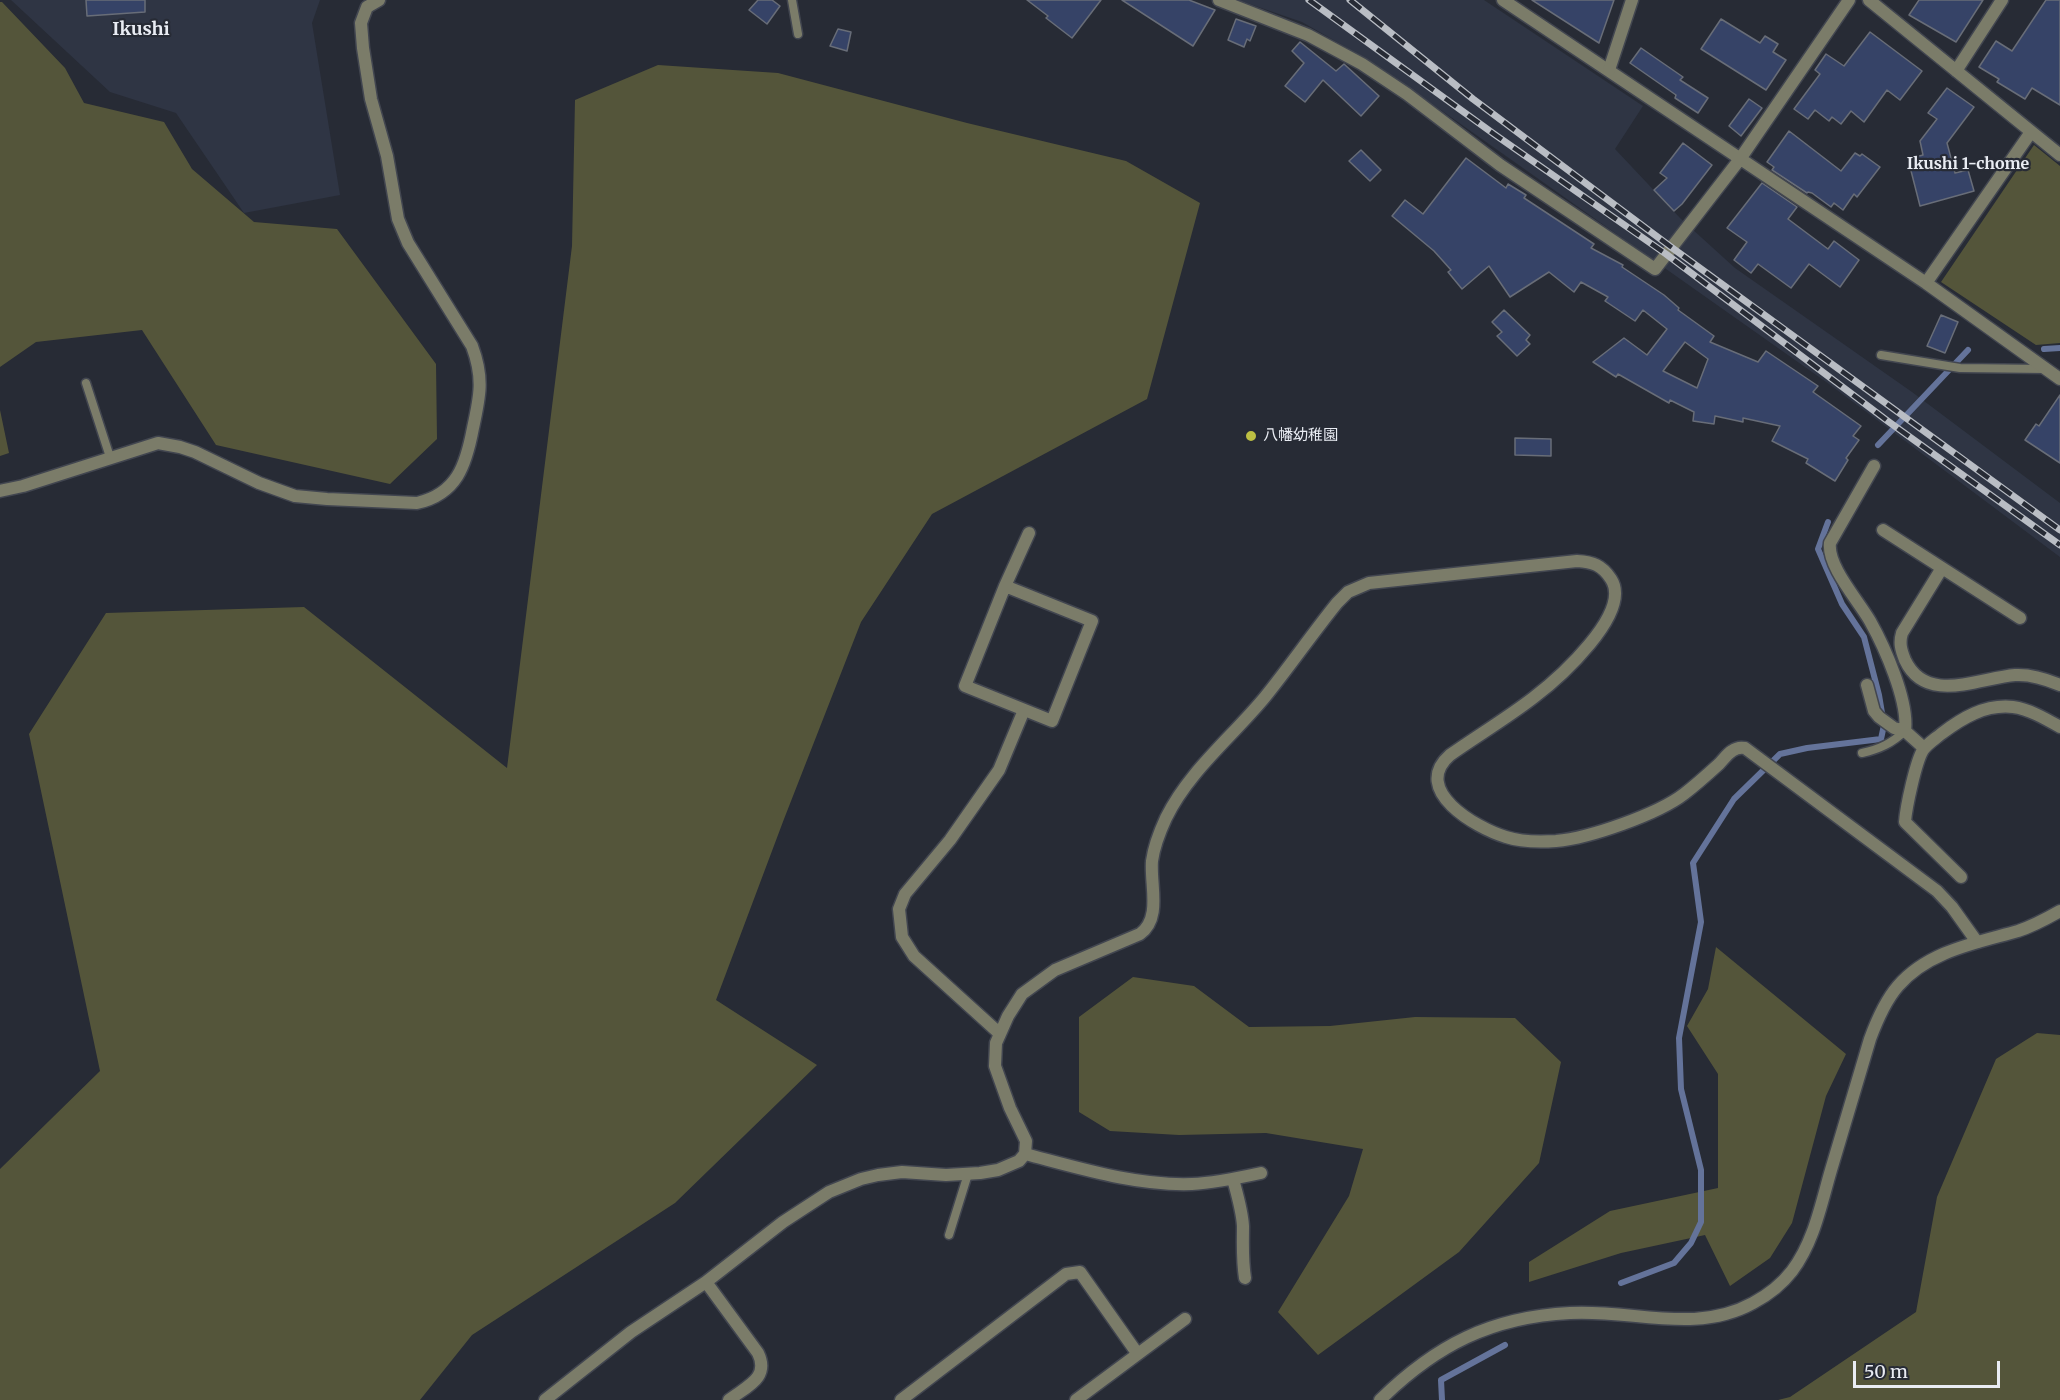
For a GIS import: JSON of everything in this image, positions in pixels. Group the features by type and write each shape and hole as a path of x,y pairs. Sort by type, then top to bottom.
{"street":[{"path":"0,491 23,486 158,443 202,454 282,492 327,500 417,503 444,492 455,480 464,465 473,431 481,385 479,364 472,346 408,243 398,219 387,156 371,99 363,48 361,23 367,7 379,0"},
{"path":"1219,0 1308,35 1362,64 1407,94 1500,165 1655,269 1740,159 1849,0"},
{"path":"1503,0 1926,283 2060,379"},
{"path":"1609,70 1632,0"},
{"path":"1869,0 2060,155"},
{"path":"1956,71 2002,0"},
{"path":"1926,283 2031,132"},
{"path":"1874,466 1830,543 1830,554 1884,648 1907,721 1900,729"},
{"path":"1883,530 2020,618"},
{"path":"1005,586 1092,621 1052,721 965,686 1005,586 1029,534"},
{"path":"545,1400 632,1332 706,1282 783,1222 843,1185 878,1175 902,1172 946,1175 998,1170 1019,1161 1025,1154 1027,1146 995,1066 999,1033 1019,999 1055,970 1145,930 1152,918 1153,910 1151,877 1153,858 1161,830 1174,804 1198,772 1264,698 1337,603 1358,586 1577,561 1593,562 1601,567 1615,585 1615,598 1608,616 1581,654 1536,696 1450,754 1440,765 1437,781 1439,789 1450,806 1493,832 1524,841 1556,841 1615,826 1681,796 1701,781 1733,750 1740,747 1751,751 1937,891 1953,907 1977,942"},
{"path":"1942,568 1899,641 1908,665 1915,673 1923,681 1936,686 1960,685 2016,675 2047,679 2060,686"},
{"path":"1867,685 1874,711 1879,717 1900,729 1924,748"},
{"path":"1961,878 1905,822 1905,811 1919,758 1924,748 1955,723 1986,709 2013,707 2028,711 2060,727"},
{"path":"999,1033 914,956 902,937 899,909 905,894 950,840 999,770 1024,710"},
{"path":"1380,1400 1411,1372 1446,1346 1503,1324 1534,1317 1571,1313 1612,1314 1678,1321 1714,1318 1743,1309 1770,1293 1792,1271 1810,1238 1870,1039 1888,1000 1910,974 1928,962 1955,949 2021,930 2060,912"},
{"path":"1025,1154 1148,1182 1192,1184 1261,1173"},
{"path":"1233,1179 1243,1226 1241,1252 1245,1278"},
{"path":"901,1400 1066,1274 1080,1272 1137,1353"},
{"path":"706,1282 763,1362 763,1371 759,1377 729,1400"},
{"path":"1076,1400 1185,1318"}],"lane":[{"path":"792,0 798,34"},
{"path":"1881,355 1960,368 2046,369"},
{"path":"86,383 110,457"},
{"path":"1862,753 1886,745 1900,729"},
{"path":"949,1234 968,1174"}],"shaded area":[{"path":"11,0 320,0 312,23 340,195 244,213 176,113 110,92"},
{"path":"1238,0 1484,0 1643,106 1615,149 1680,218 1735,268 1912,392 2060,503 2060,557 1829,384 1377,65 1302,22"}],"green space":[{"path":"0,2 65,68 84,103 164,122 192,169 254,222 337,229 436,364 437,439 390,484 216,445 142,330 36,342 0,367"},
{"path":"658,65 778,73 967,123 1126,161 1200,203 1147,399 932,514 861,622 716,1000 817,1065 675,1203 472,1335 420,1400 0,1400 0,1169 100,1071 29,734 106,613 304,607 507,768 572,246 575,100"},
{"path":"2034,145 2060,166 2060,343 2036,345 1941,282"},
{"path":"0,410 9,453 0,456"},
{"path":"1716,947 1846,1054 1826,1096 1792,1223 1770,1258 1730,1286 1705,1235 1621,1253 1529,1282 1529,1262 1610,1211 1718,1188 1718,1074 1687,1026 1708,989"},
{"path":"1133,977 1194,986 1249,1027 1330,1026 1415,1017 1515,1018 1561,1062 1539,1163 1459,1252 1318,1355 1278,1312 1349,1196 1363,1149 1266,1133 1179,1135 1110,1131 1079,1112 1079,1017"},
{"path":"2037,1033 2060,1035 2060,1400 1778,1400 1790,1397 1916,1312 1937,1197 1996,1059"}],"building":[{"path":"86,0 145,0 145,12 87,16"},
{"path":"758,0 772,0 780,6 767,24 749,10"},
{"path":"1027,0 1101,0 1072,38"},
{"path":"1122,0 1189,0 1215,10 1193,46"},
{"path":"1532,0 1614,0 1599,43"},
{"path":"1919,0 1983,0 1956,42 1909,15"},
{"path":"2046,0 2060,0 2060,105 2032,88 2025,99 1997,82 1999,79 1979,67 1996,41 2012,51"},
{"path":"1236,19 1256,26 1250,41 1247,39 1244,47 1228,40"},
{"path":"1721,19 1760,43 1765,36 1778,44 1773,52 1786,60 1766,90 1701,49"},
{"path":"838,29 851,32 847,51 830,46"},
{"path":"1870,32 1922,71 1900,100 1887,90 1864,122 1851,111 1841,124 1832,117 1829,121 1815,110 1808,119 1794,109 1820,74 1815,70 1826,54 1844,66"},
{"path":"1300,42 1336,71 1344,64 1379,96 1361,116 1323,80 1305,102 1285,86 1304,63 1292,51"},
{"path":"1641,48 1683,77 1680,80 1708,98 1698,113 1630,63"},
{"path":"1947,88 1974,107 1947,143 1955,173 1968,170 1974,191 1920,206 1908,159 1923,155 1920,141 1937,119 1928,113"},
{"path":"1749,99 1762,108 1741,136 1729,126"},
{"path":"1789,131 1841,171 1855,153 1860,156 1862,154 1880,167 1857,197 1854,194 1843,210 1834,203 1831,207 1772,170 1774,167 1767,162"},
{"path":"1683,143 1712,165 1674,211 1654,190 1667,178 1660,173"},
{"path":"1361,150 1381,170 1370,181 1349,161"},
{"path":"1466,158 1506,188 1508,184 1526,195 1524,198 1594,244 1591,248 1623,265 1622,267 1664,295 1679,308 1678,310 1714,336 1710,342 1758,362 1766,351 1818,386 1813,392 1861,426 1853,436 1859,440 1846,458 1848,460 1835,481 1806,463 1808,459 1772,441 1780,426 1743,418 1743,422 1715,416 1714,424 1693,421 1694,412 1670,400 1669,403 1618,374 1616,377 1593,362 1624,338 1647,355 1667,329 1643,310 1635,321 1605,301 1608,297 1581,282 1574,292 1549,272 1510,297 1489,266 1462,289 1448,272 1451,270 1434,251 1392,216 1405,200 1423,214","holes":["1685,342 1708,359 1697,388 1663,371"]},
{"path":"1762,183 1797,207 1788,219 1828,249 1834,241 1859,260 1840,287 1809,264 1791,288 1758,264 1751,273 1734,260 1747,242 1727,228"},
{"path":"1504,310 1530,335 1526,340 1530,344 1517,356 1497,336 1502,332 1492,322"},
{"path":"1941,315 1958,322 1945,353 1927,346"},
{"path":"2060,395 2060,463 2025,440 2036,424 2039,426"},
{"path":"1515,438 1551,439 1551,456 1515,455"}],"waterway":[{"path":"2044,349 2060,348"},
{"path":"1878,445 1968,350"},
{"path":"1621,1283 1674,1263 1691,1243 1701,1222 1701,1170 1681,1089 1679,1038 1701,922 1693,863 1734,799 1780,754 1807,748 1881,739 1884,725 1864,637 1842,604 1818,549 1828,522"},
{"path":"1442,1400 1441,1380 1505,1345"}],"railway":[{"path":"1309,0 1494,134 1666,254 1889,422 2060,545"},
{"path":"1350,0 1473,99 1671,247 2060,530"}],"place":[{"name":"八幡幼稚園","path":"1251,436"}],"district":[{"name":"Ikushi","path":"141,30"},
{"name":"Ikushi 1-chome","path":"1968,164"}]}
